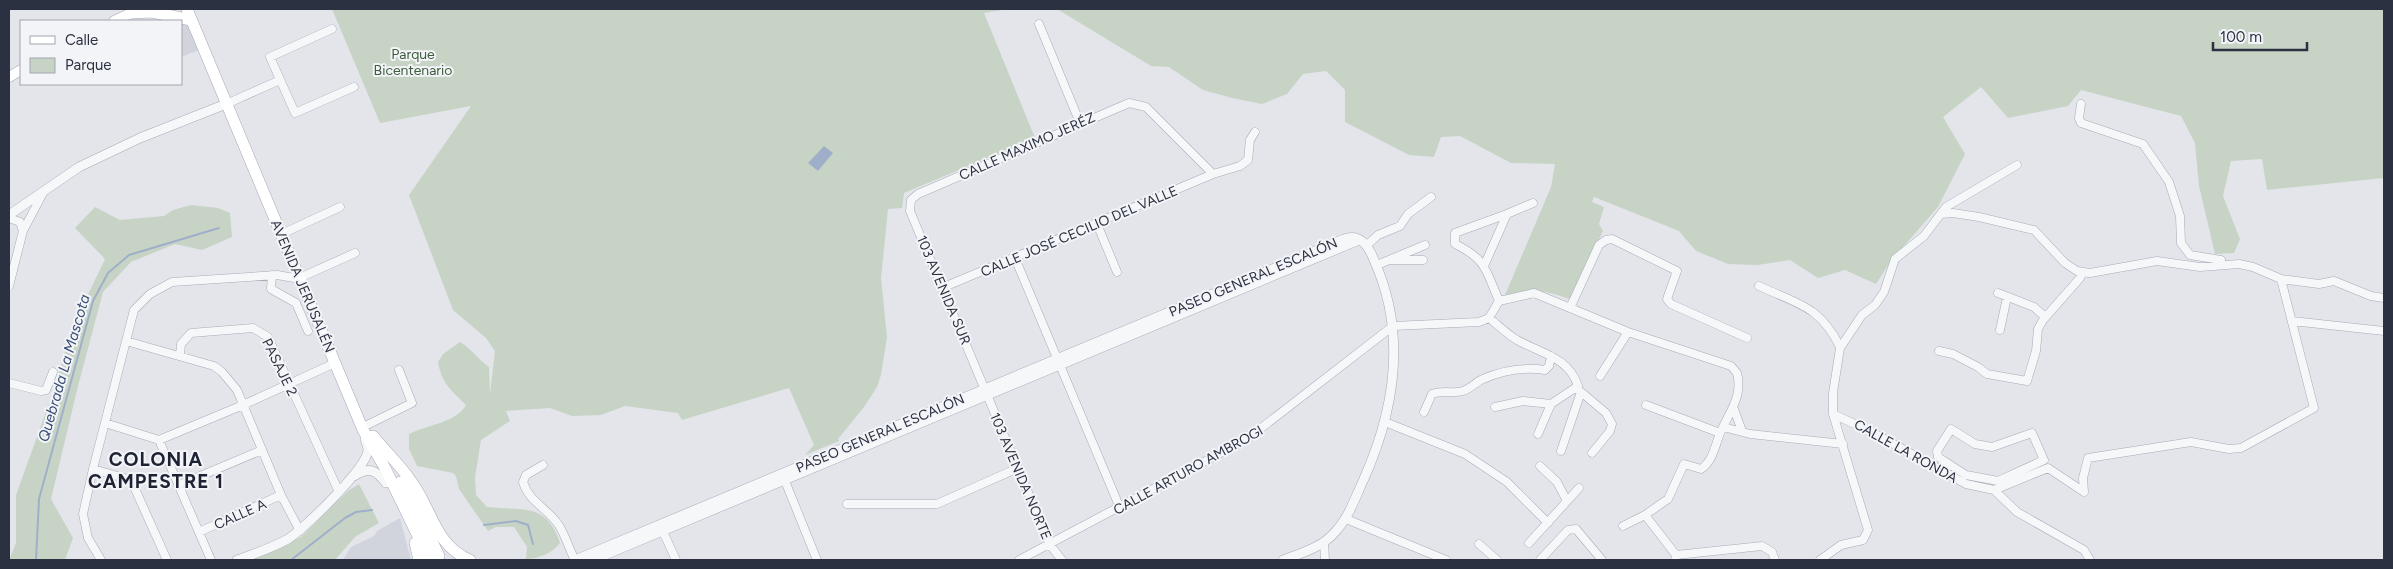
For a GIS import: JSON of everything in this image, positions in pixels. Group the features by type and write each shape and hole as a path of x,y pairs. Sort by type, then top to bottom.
{"main road":[{"name":"AVENIDA JERUSALÉN","path":"187,9 288,231 335,362 368,430 423,522 429,559"},
{"name":"AVENIDA JERUSALÉN","path":"194,9 230,102 368,430"},
{"path":"116,20 136,11 152,12 191,20"},
{"path":"9,77 20,71"},
{"path":"368,430 386,483 415,543 429,559"},
{"path":"368,430 411,480 444,542 458,555 471,560"},
{"path":"464,560 471,560"}],"street":[{"path":"1039,24 1080,123"},
{"path":"332,29 270,57 295,113 354,87"},
{"path":"23,231 20,222 9,216 79,167 111,151 280,80"},
{"name":"CALLE MAXIMO JERÉZ","path":"918,194 1126,103 1138,103 1146,107 1213,174"},
{"path":"2081,104 2079,118 2081,123 2143,144 2169,182 2180,216 2181,243 2190,255 2221,260 2221,265"},
{"name":"CALLE JOSÉ CECILIO DEL VALLE","path":"944,287 1213,174 1240,166 1246,162 1250,140 1255,132"},
{"path":"1820,560 1841,545 1863,540 1868,530 1834,414 1833,393 1840,347 1862,315 1875,305 1884,292 1895,260 1924,236 1946,207 2017,165"},
{"path":"9,286 23,231 43,192"},
{"name":"103 AVENIDA SUR","path":"918,194 910,200 910,211 944,287 986,392"},
{"path":"1284,560 1324,542 1336,532 1346,519 1370,466 1385,422 1392,388 1395,353 1393,326 1377,265 1364,242 1400,226 1408,214 1431,197"},
{"path":"1499,301 1484,266 1475,254 1455,244 1455,233 1533,203"},
{"path":"288,231 340,207"},
{"path":"1941,214 1953,213 1979,217 2034,230 2065,263 2082,272 2157,261 2192,266 2239,264 2254,267 2281,279 2319,284 2334,282 2371,296 2384,298"},
{"path":"1484,266 1507,214"},
{"path":"1097,224 1117,272"},
{"name":"PASEO GENERAL ESCALÓN","path":"575,560 661,528 1058,362 1344,239 1364,242"},
{"path":"1570,308 1599,245 1606,240 1612,239 1677,271 1667,299 1671,304 1748,338"},
{"path":"1377,265 1425,245"},
{"path":"101,560 88,538 83,514 92,469 134,310 150,294 172,282 272,275 303,277 355,253"},
{"path":"1015,258 1120,508"},
{"path":"1390,260 1423,260"},
{"path":"1939,351 1953,354 1987,374 2027,381 2036,351 2038,329 2045,318 2080,278 2082,272"},
{"path":"272,275 271,289 296,303 308,332"},
{"path":"2090,560 2084,550 2017,512 1994,490 2048,468 2084,492 2083,478 2088,458 2191,442 2229,449 2241,448 2314,408 2281,279"},
{"path":"1759,286 1816,314 1828,324 1840,347"},
{"path":"1393,326 1478,322 1489,318 1499,301 1534,293 1628,332 1731,366 1737,373 1739,381 1734,409 1721,430 1717,444 1707,464 1701,469 1684,464 1668,499 1645,515 1623,526"},
{"path":"1998,293 2034,307 2045,318"},
{"path":"2000,330 2006,296"},
{"path":"1489,318 1514,338 1551,356 1574,373 1579,391 1561,451"},
{"path":"2292,321 2384,331"},
{"name":"CALLE ARTURO AMBROGI","path":"1019,560 1120,508 1260,431 1393,326"},
{"name":"PASAJE 2","path":"180,355 180,344 191,333 253,328 268,337 339,492"},
{"path":"1600,376 1628,332"},
{"path":"126,341 180,355 214,366 222,372 237,390 281,496 300,531"},
{"path":"1424,412 1432,394 1444,390 1464,390 1483,379 1504,372 1531,368 1545,370 1549,366 1551,356"},
{"path":"105,423 159,440 243,405 335,362"},
{"path":"237,560 270,548 300,531 339,492 368,451 368,430 412,403 399,370"},
{"path":"9,383 41,391 46,390 53,372"},
{"path":"1495,407 1523,401 1551,404 1579,391"},
{"path":"1579,391 1606,413 1612,424 1610,431 1592,453"},
{"name":"103 AVENIDA NORTE","path":"986,392 1050,545 1062,560"},
{"path":"1538,434 1551,404"},
{"path":"1646,405 1721,430 1843,444"},
{"path":"1734,409 1742,431"},
{"name":"CALLE LA RONDA","path":"1834,414 1966,480 1994,490"},
{"path":"1385,422 1465,454 1507,482 1548,522"},
{"path":"1951,430 1975,444 1992,447 2032,433 2044,460 1998,482 1966,480 1938,457 1937,451 1951,430"},
{"path":"159,440 211,560"},
{"path":"179,485 262,450"},
{"path":"543,465 526,475 523,482 524,487 531,499 557,522 575,560"},
{"path":"1540,466 1557,482 1567,501"},
{"path":"846,504 937,504 1018,468"},
{"path":"92,469 131,480 167,560"},
{"path":"349,478 361,471 371,469 378,472 386,483"},
{"path":"783,477 817,560"},
{"path":"1530,543 1579,488"},
{"name":"CALLE A","path":"199,532 281,496"},
{"path":"1645,515 1675,557 1762,546 1772,552 1775,560"},
{"path":"1346,519 1446,560"},
{"path":"661,528 676,560"},
{"name":"PASEO GENERAL ESCALÓN","path":"593,560 661,528"},
{"path":"1540,560 1568,530 1576,529 1602,560"},
{"path":"1324,542 1325,560"},
{"path":"1479,544 1497,560"}],"shaded area":[{"path":"182,23 190,26 199,50 182,57"},
{"path":"400,518 411,560 343,560 351,547 374,536 377,531"}],"green space":[{"name":"Parque Bicentenario","path":"332,9 1008,9 984,13 1035,138 904,193 902,208 888,209 881,278 887,337 881,375 877,387 864,407 838,439 839,441 805,455 814,445 789,388 682,420 678,413 625,406 601,415 572,416 550,408 506,411 510,421 481,440 475,477 476,495 487,507 532,511 548,521 555,530 560,543 544,555 526,559 527,547 514,527 496,527 488,531 459,489 456,476 453,473 417,466 409,449 409,434 448,420 466,405 445,381 438,362 443,354 460,342 489,367 490,394 495,351 486,338 453,310 409,195 471,106 380,123"},
{"path":"1057,9 2384,9 2384,178 2267,190 2262,159 2231,161 2223,196 2240,239 2234,253 2215,254 2199,186 2195,143 2181,116 2081,90 2068,106 2008,118 1981,87 1943,117 1965,154 1938,207 1890,262 1876,284 1845,270 1818,278 1790,260 1758,265 1728,264 1696,251 1679,231 1594,197 1592,202 1604,207 1599,224 1603,231 1570,299 1538,291 1505,295 1551,187 1555,164 1511,163 1460,136 1441,137 1434,157 1409,155 1345,122 1345,90 1326,71 1303,74 1287,94 1262,104 1232,98 1203,90 1169,67 1151,66"},
{"path":"191,205 218,208 230,213 232,237 202,250 175,244 131,262 103,292 51,499 73,538 65,560 9,560 16,543 16,495 56,384 71,330 105,259 75,228 95,207 120,220 164,216 173,210"},
{"path":"359,484 379,523 355,537 335,560 250,560 301,537 348,491"}],"water":[{"path":"824,146 833,153 818,171 808,163"}],"waterway":[{"name":"Quebrada La Mascota","path":"36,560 39,499 93,301 108,273 129,255 219,228"},
{"path":"291,560 345,518 356,512 372,510"},
{"path":"484,525 516,521 528,525 533,544"}],"district":[{"name":"COLONIA CAMPESTRE 1","path":"156,470"}]}
